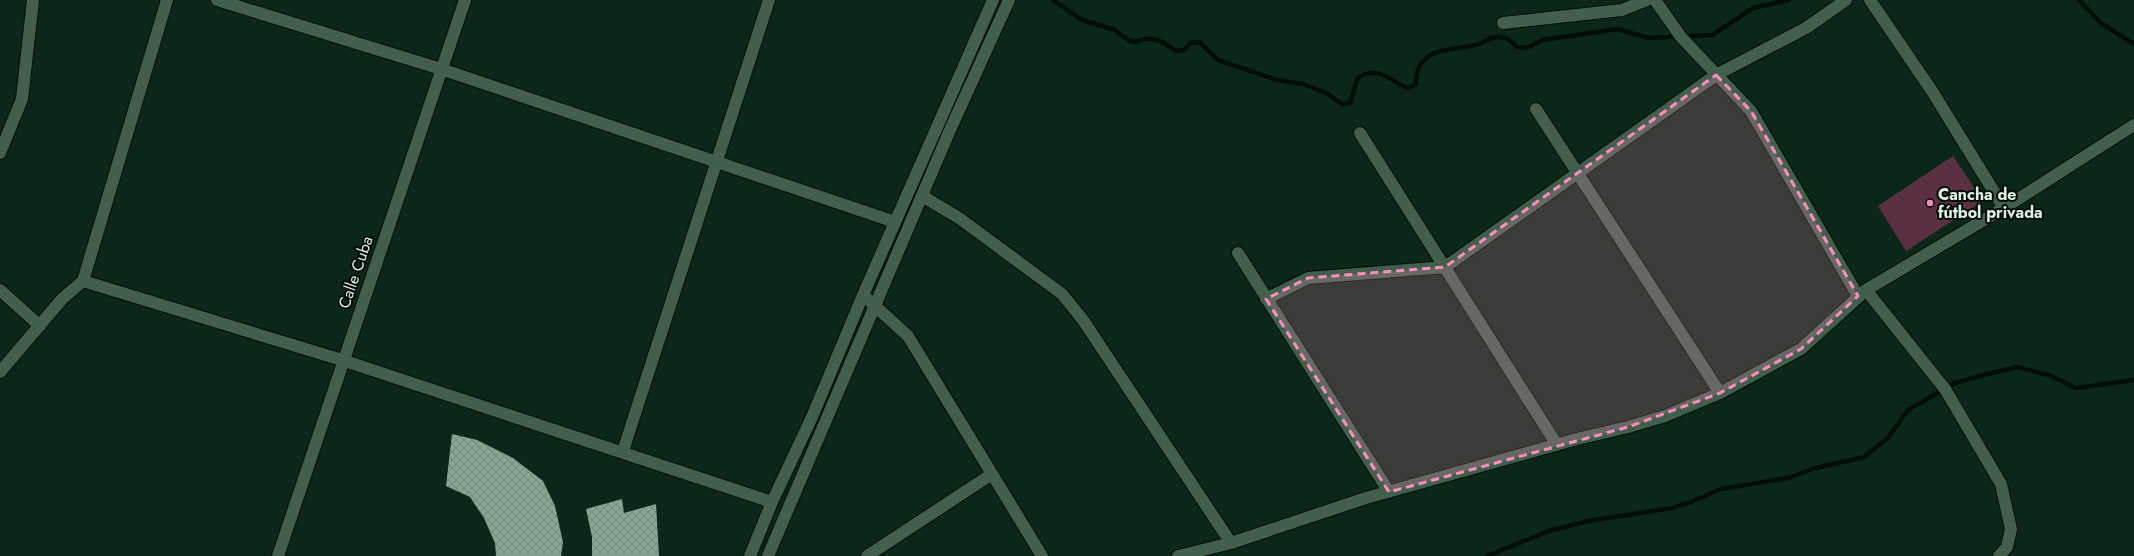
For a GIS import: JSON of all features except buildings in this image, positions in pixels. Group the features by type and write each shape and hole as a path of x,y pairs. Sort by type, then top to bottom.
{"street":[{"path":"0,153 22,99 33,0"},
{"path":"0,372 62,299 83,281 167,0"},
{"path":"217,0 441,69 895,222"},
{"name":"Calle Cuba","path":"278,556 342,360 465,0"},
{"path":"623,451 769,0"},
{"path":"750,556 772,502 812,417 863,295 993,0"},
{"path":"768,556 922,196 1009,0"},
{"path":"1503,23 1622,10 1643,3 1647,0"},
{"path":"1654,0 1681,37 1751,111 1862,293 1949,394 2001,484 2011,529 2007,547 1999,556"},
{"path":"1266,299 1308,278 1445,267 1716,75 1806,28 1846,0"},
{"path":"1870,0 1932,91 2004,208"},
{"path":"1536,109 1720,394"},
{"path":"1178,556 1230,543 1389,492 1665,416 1720,394 1801,349 1862,293 2004,208 2134,124"},
{"path":"1360,133 1557,445"},
{"path":"922,196 959,218 1062,294 1083,320 1230,543"},
{"path":"1238,253 1389,492"},
{"path":"83,281 342,360 623,451 772,502"},
{"path":"0,290 40,326"},
{"path":"863,295 908,336 1042,556"},
{"path":"867,556 992,474"}],"highlighted area":[{"path":"1716,75 1751,111 1858,296 1801,349 1720,393 1628,427 1389,492 1266,299 1308,278 1445,267"}],"shaded area":[{"name":"Cancha de fútbol privada","path":"1953,156 1983,201 1906,251 1878,206"}],"waterway":[{"path":"1053,0 1082,20 1115,30 1128,40 1136,42 1147,39 1157,40 1176,51 1184,50 1190,43 1199,42 1218,60 1277,80 1303,84 1328,94 1342,104 1350,103 1358,77 1366,74 1379,74 1408,88 1416,84 1418,69 1421,63 1428,57 1441,51 1478,44 1493,38 1505,38 1517,47 1526,48 1543,40 1617,29 1648,38 1712,35 1753,8 1789,0"},
{"path":"2079,0 2101,23 2134,44"},
{"path":"1487,556 1549,531 1588,521 1672,508 1691,502 1721,489 1788,478 1815,468 1864,457 1888,438 1908,410 1955,383 1980,376 2017,367 2049,375 2076,388 2134,380"}],"place":[{"name":"Cancha de fútbol privada","path":"1930,203"}]}
